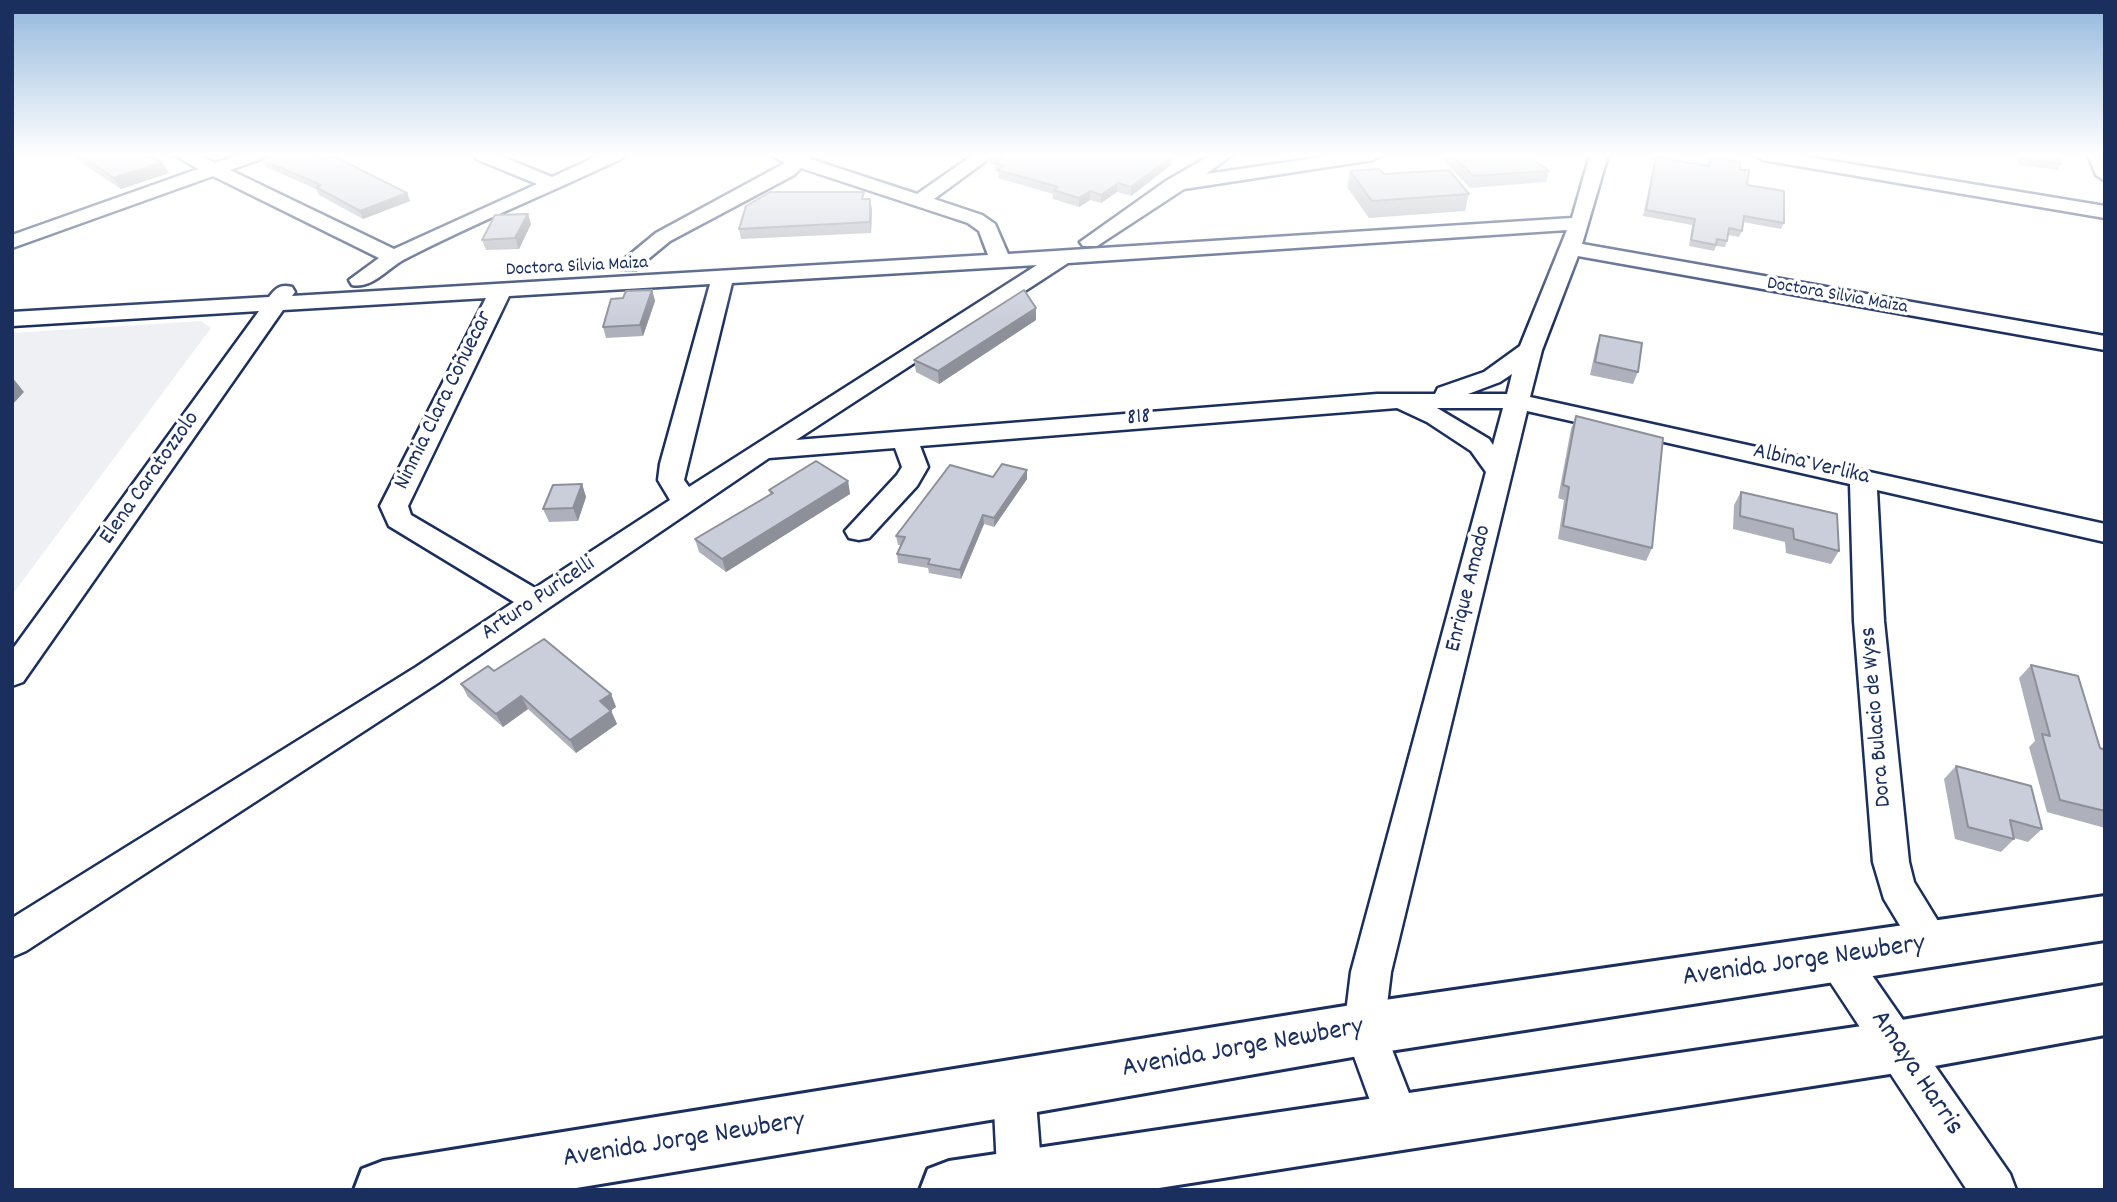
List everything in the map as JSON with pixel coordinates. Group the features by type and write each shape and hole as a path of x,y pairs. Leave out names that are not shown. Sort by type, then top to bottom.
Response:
{"street":[{"path":"16,237 92,211"},
{"path":"301,211 394,257"},
{"path":"360,280 394,257 494,211"},
{"path":"628,265 663,237 711,211"},
{"path":"950,211 983,223 998,252"},
{"path":"1090,242 1135,211"},
{"name":"Enrique Amado","path":"1364,1029 1371,972 1530,350 1582,211"},
{"name":"Doctora Silvia Maiza","path":"12,319 283,294 360,280 628,265 998,252 1063,257 1575,236 2105,343"},
{"name":"Doctora Silvia Maiza","path":"12,301 500,292 723,277 1090,242 1142,252"},
{"name":"Arturo Puricelli","path":"12,939 357,720 762,451 1063,257"},
{"path":"686,503 671,480 673,464 723,277"},
{"name":"Ninmia Clara Coñuecar","path":"500,292 394,506 399,520 536,602"},
{"name":"Elena Caratozzolo","path":"12,674 283,294"},
{"path":"1406,401 1455,391 1492,377 1530,350"},
{"path":"1406,401 1480,445 1499,472"},
{"name":"818","path":"762,451 1406,401 1517,401"},
{"name":"Albina Verlika","path":"1517,401 2105,533"},
{"path":"859,531 908,480 915,467 904,439"},
{"name":"Dora Bulacio de Wyss","path":"1863,478 1869,621 1891,862 1897,887 1933,944"},
{"name":"Avenida Jorge Newbery","path":"383,1190 1014,1089 1364,1029 2105,918"},
{"name":"Amaya Harris","path":"1837,958 1994,1190"},
{"path":"949,1190 1020,1184 1896,1046 2105,1010"},
{"path":"1364,1029 1399,1124"},
{"path":"1014,1089 1020,1184"}],"shaded area":[{"path":"201,321 211,328 12,595 12,333"}],"building":[{"path":"744,211 870,211 870,222 739,229"},
{"path":"1652,211 1784,211 1784,223 1744,216 1742,231 1729,228 1727,241 1717,239 1716,245 1691,240 1695,219"},
{"path":"528,214 515,238 482,240 495,215"},
{"path":"652,290 640,325 603,327 611,299 623,298 626,291"},
{"path":"1024,290 1036,308 938,371 914,360"},
{"path":"1600,335 1642,343 1638,372 1595,362"},
{"path":"1576,416 1663,438 1652,548 1563,526 1569,487 1563,485"},
{"path":"816,461 848,481 722,559 695,539 773,493 769,490"},
{"path":"1002,464 1027,470 994,518 983,515 960,570 928,564 930,559 897,554 905,537 896,536 950,465 993,477"},
{"path":"582,484 573,508 543,509 553,485"},
{"path":"1741,492 1837,514 1839,551 1794,539 1793,529 1740,516"},
{"path":"544,639 611,694 600,701 611,711 570,740 521,696 496,714 461,684 488,666 494,671"},
{"path":"2031,665 2078,676 2100,748 2105,750 2105,811 2060,800 2042,734 2050,736"},
{"path":"1956,766 2031,786 2042,829 2010,820 2014,839 1968,827"}]}
